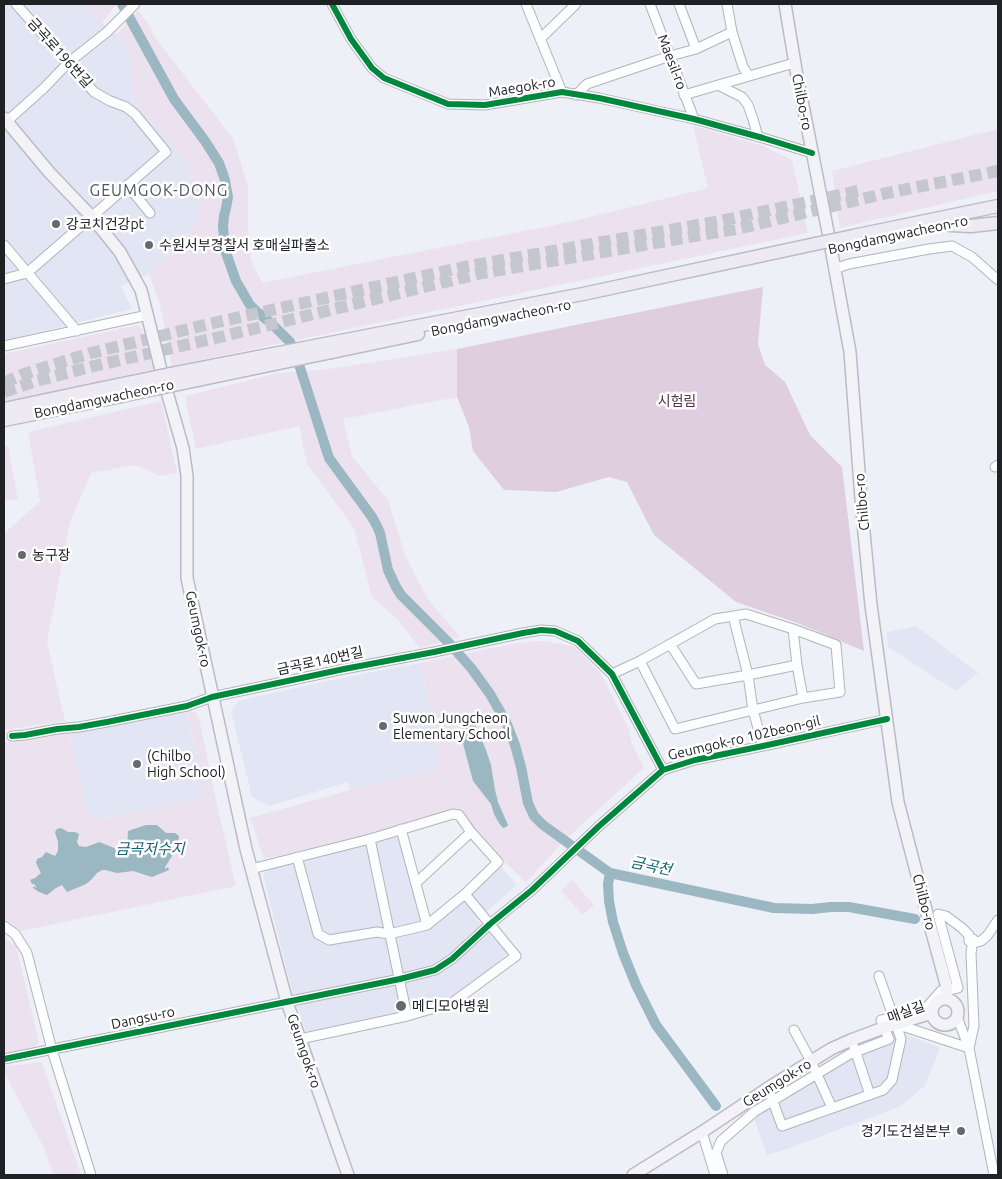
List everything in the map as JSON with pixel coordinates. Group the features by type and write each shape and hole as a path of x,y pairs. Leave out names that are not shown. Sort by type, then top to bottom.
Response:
{"highway":[{"path":"950,221 975,206 998,200"},
{"name":"Bongdamgwacheon-ro","path":"950,221 998,206"},
{"name":"Bongdamgwacheon-ro","path":"4,420 185,371 448,328 586,302 815,248 950,221 998,214"},
{"path":"950,221 971,226 998,223"},
{"name":"Bongdamgwacheon-ro","path":"4,408 100,395"}],"main road":[{"name":"Chilbo-ro","path":"785,4 794,63 850,352 870,596 898,802 946,984 947,995"},
{"name":"Geumgok-ro","path":"5,121 49,172 91,216 120,252 141,290 183,448 187,476 187,578 251,868 287,1002 348,1175"},
{"path":"947,995 957,1007 958,1014 950,1024 943,1025 934,1019 932,1013 933,1007 937,1002 947,995"},
{"name":"Geumgok-ro","path":"633,1175 831,1050 891,1022 932,1013"}],"street":[{"name":"금곡로196번길","path":"16,4 94,92 126,107 135,114 166,152 27,273"},
{"path":"5,121 44,88 68,63 108,32 135,4"},
{"name":"Maegok-ro","path":"334,4 351,39 372,68 384,78 448,104 485,106 562,92 599,98 694,119 812,153"},
{"path":"526,4 562,92"},
{"path":"540,38 576,4"},
{"name":"Maesil-ro","path":"650,4 694,119"},
{"path":"680,4 696,49"},
{"path":"727,4 732,32 743,67 749,76"},
{"path":"576,95 587,84 696,49 732,32"},
{"path":"684,94 794,63"},
{"path":"718,85 742,97 748,105 758,137"},
{"path":"128,185 150,213"},
{"path":"4,245 77,331"},
{"path":"834,269 849,264 929,248 952,246 972,258 998,280"},
{"path":"4,279 27,273"},
{"path":"4,346 148,314"},
{"path":"640,661 675,729 803,698 840,692 836,645 746,614 715,620 612,674 663,770"},
{"path":"733,616 748,675 753,710 763,746"},
{"path":"793,629 803,698"},
{"name":"금곡로140번길","path":"12,736 134,717 187,706 212,697 541,630 555,631 578,641 612,674"},
{"path":"670,644 696,684 797,665"},
{"name":"Geumgok-ro 102beon-gil","path":"490,924 532,890 598,827 663,770 696,760 887,720"},
{"path":"251,868 338,846 370,840 453,814 459,814 471,832 498,862 465,894 427,925 389,934 377,932 329,940 318,934 297,857"},
{"path":"401,829 427,925"},
{"path":"416,883 471,832"},
{"path":"370,840 407,1016"},
{"path":"300,1040 452,1004 516,956 465,894"},
{"path":"926,912 942,911 970,931 973,941 971,953 974,1026 969,1048"},
{"name":"매실길","path":"723,1175 716,1153 721,1141 754,1112 850,1054 889,1039 891,1022 926,1008 941,991 947,995 958,988 938,914 946,916 962,928 969,935 969,941 973,941"},
{"path":"973,941 981,941 987,936 998,919"},
{"path":"287,1002 400,979 434,970 452,959 490,924"},
{"path":"4,926 15,934 27,953 52,1050 90,1175"},
{"path":"768,1088 782,1126 883,1090 892,1080 901,1039 891,1022 878,976"},
{"name":"Dangsu-ro","path":"4,1059 287,1002"},
{"path":"957,1017 969,1048 994,1175"},
{"path":"891,1022 969,1048"},
{"path":"794,1030 811,1061 832,1108"},
{"path":"851,1040 870,1095"},
{"path":"702,1132 714,1175"}],"shaded area":[{"path":"4,4 84,4 102,23 117,34 132,61 133,100 184,159 199,200 198,222 170,253 149,274 121,286 132,309 4,341"},
{"path":"84,4 116,4 102,23"},
{"path":"138,11 148,23 154,36 234,140 248,187 248,231 251,260 262,283 574,221 708,188 693,126 761,145 792,160 808,233 172,366 160,305 149,274 198,223 199,200 184,159 133,100 132,61 117,34"},
{"path":"998,129 998,191 840,228 832,171"},
{"path":"137,325 142,329 154,369 4,402 4,354"},
{"path":"457,349 457,397 343,419 352,456 388,500 405,555 427,598 460,637 420,648 397,619 372,597 354,528 307,464 299,426 196,449 185,396 278,373 322,370"},
{"path":"161,401 177,473 160,476 135,465 91,473 70,523 47,642 65,721 4,730 4,538 5,533 40,501 28,432"},
{"path":"8,446 18,499 4,501 4,447"},
{"path":"916,626 978,673 956,691 888,647 887,632"},
{"path":"542,641 573,646 600,672 628,727 632,744 644,768 565,840 526,882 478,837 457,808 368,836 264,859 250,818 350,790 441,769 420,663 518,643"},
{"path":"420,663 441,769 350,790 348,782 269,806 252,797 231,711 238,701"},
{"name":"(Chilbo High School)","path":"187,711 204,797 99,820 87,811 69,731 154,715"},
{"path":"187,711 195,712 199,718 236,886 21,931 4,918 4,742 69,731 87,811 99,820 204,797"},
{"path":"394,835 399,838 424,932 501,867 517,885 477,920 508,953 488,972 449,999 406,1013 306,1032 294,1000 263,875 269,868"},
{"path":"572,880 594,905 583,915 561,891"},
{"path":"4,938 16,946 39,1042 35,1048 4,1053"},
{"path":"901,1033 940,1047 925,1086 899,1107 767,1155 753,1115 848,1053"},
{"path":"42,1062 81,1175 53,1175 44,1148 4,1072 4,1067"}],"green space":[{"name":"시험림","path":"763,287 758,344 765,365 785,382 810,435 842,467 864,651 800,624 736,602 654,535 627,482 609,477 556,492 504,490 473,451 469,427 457,397 457,349"}],"water":[{"path":"467,718 475,724 486,750 498,802 508,825 506,827 503,828 499,823 491,804 473,781 461,736 463,722"},
{"name":"금곡저수지","path":"146,825 157,825 166,833 175,833 179,836 176,852 165,867 165,869 168,867 169,870 152,877 133,871 117,873 102,870 86,884 67,892 62,885 47,895 33,888 33,886 37,888 30,880 41,873 36,863 37,859 46,852 55,856 58,851 55,832 57,829 61,828 68,832 79,834 77,842 79,846 86,847 99,842 127,853 128,831"}],"waterway":[{"path":"122,4 174,99 219,163 228,197 223,226 225,250 236,281 250,305 290,342 295,352 329,458 377,526 388,570 396,587 401,595 472,669 490,694 506,722 515,745 528,803 534,816 543,825 610,873 774,908 812,909 849,907 915,919"},
{"name":"금곡천","path":"610,873 608,884 609,901 613,922 636,985 656,1025 716,1106"}],"tunnel":[{"path":"4,392 36,381 94,366 477,274 741,228 887,193 998,171"},
{"path":"4,383 24,374 91,353 209,324 464,267 720,221 858,191"}],"cycle path":[{"path":"332,4 351,39 372,68 384,78 448,104 485,105 562,92 599,98 694,119 812,153"},
{"path":"12,736 79,727 187,706 212,697 541,630 555,631 578,641 612,674 663,770"},
{"path":"4,1059 400,979 435,970 452,959 490,924 532,890 598,827 663,770 695,760 887,719"}],"place":[{"name":"강코치건강pt","path":"56,224"},
{"name":"수원서부경찰서 호매실파출소","path":"149,245"},
{"name":"농구장","path":"22,555"},
{"name":"Suwon Jungcheon Elementary School","path":"383,726"},
{"name":"(Chilbo High School)","path":"137,764"},
{"name":"메디모아병원","path":"401,1006"},
{"name":"경기도건설본부","path":"961,1131"}],"district":[{"name":"GEUMGOK-DONG","path":"159,191"}]}
